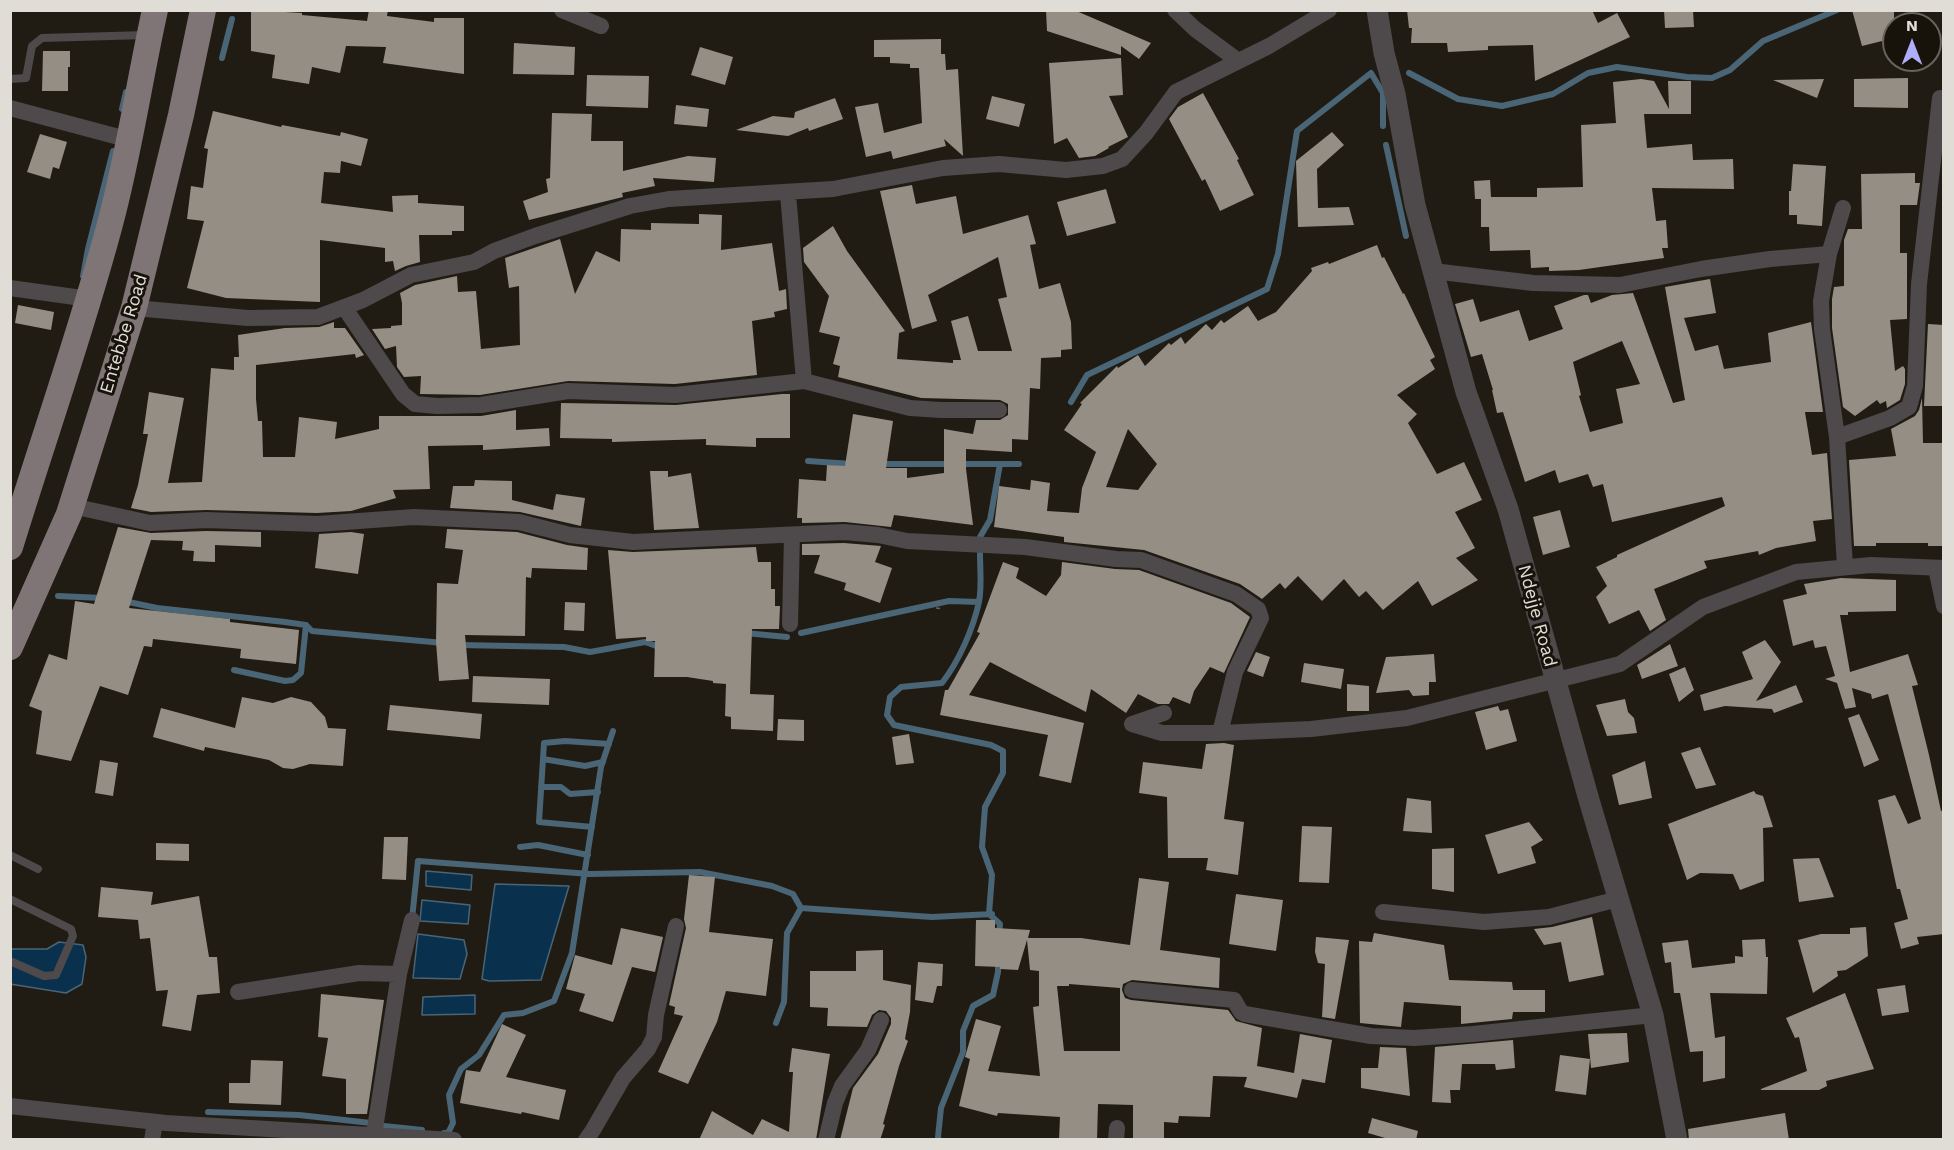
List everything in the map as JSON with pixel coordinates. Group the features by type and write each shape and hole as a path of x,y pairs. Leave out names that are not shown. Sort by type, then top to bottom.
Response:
{"main road":[{"name":"Entebbe Road","path":"10,647 20,629 72,506 134,308 181,115 203,10"},
{"path":"10,546 39,451 65,378 111,222 130,140 152,23"}],"street":[{"path":"562,10 601,26"},
{"path":"1175,10 1195,29 1238,60"},
{"path":"134,308 248,318 318,317 363,300 411,275 474,262 494,251 535,236 630,206 669,199 788,194 833,189 943,168 999,164 1066,170 1103,166 1122,159 1146,133 1176,92 1269,46 1329,10"},
{"name":"Ndejje Road","path":"1377,10 1415,205 1466,392 1508,509 1554,679 1653,1016 1677,1140"},
{"path":"1837,437 1890,418 1909,407 1915,386 1919,284 1940,98"},
{"path":"10,108 130,140"},
{"path":"788,194 804,381"},
{"path":"1843,208 1829,254 1821,301 1822,330 1837,437 1845,566"},
{"path":"1433,271 1533,283 1620,285 1770,259 1829,254"},
{"path":"10,288 89,299"},
{"path":"345,307 403,394 415,404 481,405 568,391 675,395 804,381 910,408 999,410"},
{"path":"72,506 150,523 206,520 317,524 414,517 519,522 570,535 633,542 844,532 879,535 907,541 1025,548 1141,560 1236,594 1258,609 1261,618 1235,672 1220,733"},
{"path":"790,624 792,535"},
{"path":"1164,713 1132,724 1162,733 1220,733 1322,728 1407,718 1620,664 1703,607 1796,572 1845,566 1940,568 1944,606"},
{"path":"1383,912 1484,922 1549,917 1618,899"},
{"path":"374,1135 399,974 412,920"},
{"path":"586,1140 623,1078 648,1048 654,1037 656,1015 676,926"},
{"path":"238,992 359,973 399,974"},
{"path":"1132,990 1234,1000 1241,1012 1245,1014 1371,1036 1414,1038 1473,1034 1653,1016"},
{"path":"826,1140 835,1103 842,1086 868,1050 881,1020"},
{"path":"10,1106 155,1122 454,1140"},
{"path":"152,1140 155,1122"}],"lane":[{"path":"10,79 26,78 32,46 42,38 152,23"},
{"path":"10,855 38,869"},
{"path":"10,899 70,928 73,936 56,975 44,976 10,961"}],"path":[{"path":"938,609 939,598"}],"water":[{"path":"426,871 472,875 471,890 426,886"},
{"path":"495,884 569,886 541,980 489,981 482,979"},
{"path":"422,900 470,905 468,924 420,921"},
{"path":"418,934 464,940 467,954 460,979 413,978"},
{"path":"59,942 83,945 86,957 82,984 66,993 10,984 10,949 47,949"},
{"path":"475,995 475,1014 422,1015 423,997"}],"building":[{"path":"251,10 302,13 302,15 367,21 369,10 388,10 387,16 434,22 434,18 464,18 464,74 383,63 386,47 346,46 340,73 312,67 309,84 272,78 275,55 251,51"},
{"path":"1046,10 1074,10 1151,43 1139,59 1121,46 1121,55 1047,31"},
{"path":"1407,10 1592,10 1598,23 1617,13 1630,37 1535,81 1533,45 1488,46 1488,50 1448,52 1447,43 1411,43 1412,28 1409,28"},
{"path":"1664,10 1693,10 1694,27 1665,28"},
{"path":"1852,10 1894,10 1894,12 1882,12 1882,41 1862,46"},
{"path":"941,39 941,54 945,54 946,70 958,69 963,156 944,139 946,146 893,159 891,151 866,157 855,107 878,103 884,133 922,123 919,68 910,68 910,64 890,63 890,57 874,57 874,40"},
{"path":"514,43 575,47 574,75 513,74"},
{"path":"700,47 733,57 725,85 691,75"},
{"path":"43,51 70,51 68,91 42,91"},
{"path":"1121,58 1123,95 1109,96 1128,137 1095,156 1079,158 1067,138 1054,144 1049,63"},
{"path":"587,75 649,76 648,108 586,106"},
{"path":"1908,78 1908,108 1854,107 1854,79"},
{"path":"1641,79 1654,81 1669,109 1668,81 1691,81 1691,114 1644,114 1647,148 1692,144 1693,160 1733,159 1734,189 1652,188 1656,221 1666,220 1668,248 1662,248 1664,258 1579,270 1549,271 1549,267 1531,268 1530,250 1490,251 1489,227 1481,227 1481,199 1475,199 1474,181 1490,180 1491,197 1537,197 1537,188 1583,187 1581,125 1616,123 1613,82"},
{"path":"1824,79 1817,98 1773,80"},
{"path":"1203,93 1239,159 1237,160 1254,195 1220,211 1205,179 1202,181 1169,119 1178,107"},
{"path":"992,96 1025,104 1019,127 986,119"},
{"path":"835,98 843,119 809,131 808,128 788,136 736,130 773,116 794,118 795,112"},
{"path":"676,105 709,109 707,127 674,124"},
{"path":"213,111 281,127 282,125 340,136 341,132 368,139 361,166 341,161 340,173 324,172 321,203 393,212 392,196 418,195 418,203 464,206 464,231 452,231 452,235 419,235 420,262 395,271 393,261 385,262 385,248 320,240 320,302 226,298 187,288 204,221 187,219 191,186 203,188 208,149 204,148"},
{"path":"552,113 592,114 591,141 623,141 623,171 688,156 716,158 714,182 653,178 655,186 622,193 623,197 529,220 523,201 548,192 546,179 550,178"},
{"path":"1332,132 1344,145 1317,169 1318,208 1349,207 1354,225 1298,227 1296,161"},
{"path":"40,134 67,142 59,169 53,167 50,179 27,172"},
{"path":"1793,164 1826,166 1822,226 1797,224 1797,215 1789,215 1789,191 1791,191"},
{"path":"1915,173 1915,183 1920,183 1917,205 1900,205 1900,253 1907,253 1907,319 1890,320 1895,371 1903,366 1905,384 1900,400 1887,408 1886,401 1880,404 1877,400 1855,416 1843,407 1832,328 1834,287 1844,286 1844,240 1848,229 1862,229 1861,174"},
{"path":"912,185 916,204 956,196 963,234 1028,215 1036,244 1030,245 1039,289 1060,283 1071,322 1072,349 1061,350 1061,357 1041,358 1040,389 1030,388 1028,440 1012,439 1012,452 966,449 966,469 973,525 894,515 891,527 845,522 802,523 802,518 797,518 799,479 826,481 827,465 845,466 853,414 893,421 886,468 907,468 907,478 944,473 944,429 973,434 976,420 1000,420 1008,415 1008,404 1000,400 921,398 838,377 840,366 833,364 840,337 819,332 829,296 804,262 803,248 833,226 847,251 905,331 899,333 897,359 953,363 953,360 961,360 951,321 968,316 978,351 1012,351 998,299 1007,297 998,257 928,295 937,321 912,329 880,191"},
{"path":"1106,189 1116,223 1067,236 1057,202"},
{"path":"699,214 722,215 721,250 772,243 779,291 786,289 787,309 774,312 775,317 752,321 757,375 675,384 568,381 480,395 420,394 421,376 404,377 397,367 396,346 385,349 372,329 402,325 400,293 415,285 457,276 458,292 476,291 481,349 520,345 519,286 509,288 505,258 560,239 575,294 596,251 620,262 621,229 651,230 651,223 699,224"},
{"path":"1377,245 1382,258 1384,257 1404,293 1435,357 1430,360 1435,369 1397,395 1417,414 1408,423 1437,474 1464,462 1482,500 1455,512 1475,548 1456,558 1478,580 1432,606 1418,581 1383,610 1366,591 1359,597 1344,579 1322,601 1298,576 1285,589 1280,583 1262,599 1240,584 1144,550 1064,542 1064,537 994,527 999,486 1030,490 1031,480 1050,483 1047,511 1079,513 1082,488 1096,452 1064,430 1082,404 1080,403 1117,366 1118,368 1138,355 1145,366 1169,343 1171,345 1181,337 1185,344 1206,324 1212,330 1221,320 1224,323 1248,306 1258,321 1276,312 1312,271 1311,268 1328,262 1329,264","holes":["1128,429 1157,464 1138,490 1106,487"]},
{"path":"1710,279 1716,313 1684,318 1695,351 1718,345 1724,369 1771,362 1768,333 1811,322 1823,412 1805,412 1812,455 1827,453 1832,519 1813,521 1816,541 1776,548 1759,555 1758,551 1704,561 1707,568 1654,589 1666,620 1650,631 1639,610 1609,624 1596,597 1607,586 1596,567 1617,555 1725,506 1722,497 1612,522 1603,484 1593,487 1588,474 1559,483 1555,470 1525,482 1503,412 1497,413 1482,354 1471,357 1455,304 1473,299 1480,322 1519,310 1529,341 1563,329 1554,306 1584,295 1588,295 1591,303 1612,295 1633,293 1673,403 1685,400 1665,287","holes":["1622,341 1640,384 1616,389 1623,423 1590,432 1579,396 1581,395 1573,362"]},
{"path":"18,305 54,312 51,330 15,323"},
{"path":"334,322 334,328 345,328 364,355 356,358 355,354 256,365 256,399 258,421 262,421 263,457 295,457 299,417 337,422 335,439 379,429 379,416 481,416 516,410 516,430 549,428 550,446 483,450 483,445 428,446 430,489 393,490 396,498 351,511 317,513 206,510 151,512 131,508 148,434 143,434 149,392 184,398 168,483 202,482 211,368 234,370 234,357 239,357 238,335 285,328 319,327"},
{"path":"1928,324 1944,325 1944,406 1924,406"},
{"path":"790,394 790,438 756,438 756,447 706,445 706,439 612,442 612,439 560,438 561,403 676,405"},
{"path":"1922,398 1923,443 1944,443 1944,546 1928,546 1928,543 1876,543 1876,546 1854,546 1849,460 1896,456 1891,429 1915,416"},
{"path":"650,471 668,471 668,477 691,473 699,528 654,530"},
{"path":"475,480 512,481 512,500 553,510 556,494 585,498 581,526 520,512 450,508 453,486 474,486"},
{"path":"1560,510 1570,547 1543,555 1533,517"},
{"path":"118,527 151,533 261,532 261,547 215,545 215,562 193,561 194,551 182,550 183,541 151,540 129,608 230,619 230,622 299,630 296,664 240,658 241,649 153,639 152,647 144,646 128,695 100,686 71,761 36,754 42,711 29,706 49,654 67,660 75,601 94,604"},
{"path":"447,529 517,532 588,548 587,570 532,568 531,578 526,577 525,636 465,635 469,679 439,681 436,642 437,583 458,584 463,550 445,548"},
{"path":"351,532 364,534 358,574 315,568 319,534"},
{"path":"844,543 881,546 875,562 892,568 880,603 844,590 846,583 814,573 820,555 802,555 802,544"},
{"path":"756,547 758,562 771,562 771,589 775,589 775,606 780,606 779,629 752,629 750,694 774,695 773,731 731,729 731,717 725,716 726,684 687,677 654,677 655,641 646,641 646,637 616,639 608,550 633,552"},
{"path":"1003,562 1019,568 1016,578 1046,596 1061,575 1062,562 1139,570 1231,603 1250,617 1224,673 1210,667 1194,691 1190,704 1173,697 1169,704 1158,704 1138,694 1126,713 1091,689 1086,712 990,662 969,695 1084,723 1071,783 1039,776 1048,735 940,715 945,690 948,690 980,633 977,632"},
{"path":"1841,578 1896,580 1896,611 1848,612 1848,615 1840,615 1850,672 1908,654 1918,685 1912,686 1941,811 1944,810 1944,934 1917,937 1919,944 1901,949 1894,923 1908,919 1900,889 1897,889 1878,800 1895,795 1908,824 1921,819 1888,694 1872,699 1871,694 1852,688 1856,707 1845,709 1837,683 1825,679 1835,676 1826,646 1815,648 1813,640 1793,646 1783,600 1807,594 1804,584"},
{"path":"565,602 585,603 584,631 564,630"},
{"path":"1765,640 1781,662 1756,701 1796,685 1803,702 1774,713 1772,709 1725,706 1704,711 1700,695 1753,679 1742,652"},
{"path":"1670,644 1678,666 1642,679 1637,665"},
{"path":"1256,652 1270,657 1263,677 1247,671"},
{"path":"1434,654 1436,682 1429,682 1429,695 1413,696 1409,690 1376,693 1386,657"},
{"path":"1304,663 1344,669 1341,689 1301,682"},
{"path":"1685,667 1694,690 1679,702 1669,674"},
{"path":"473,676 550,679 549,705 472,702"},
{"path":"1347,684 1369,686 1369,711 1347,711"},
{"path":"242,697 273,703 291,697 311,702 325,717 328,728 346,729 343,766 310,764 293,769 283,768 269,760 205,747 204,751 153,737 161,708 235,728"},
{"path":"1625,699 1628,712 1634,718 1637,733 1607,736 1596,705"},
{"path":"390,705 482,714 480,739 387,730"},
{"path":"1498,706 1500,711 1508,709 1517,741 1486,750 1475,712"},
{"path":"1859,714 1879,760 1864,767 1848,718"},
{"path":"778,719 804,720 804,741 777,740"},
{"path":"909,734 914,763 896,765 892,737"},
{"path":"1206,744 1234,745 1224,819 1244,822 1238,875 1206,870 1208,858 1168,858 1167,797 1139,793 1143,762 1202,769"},
{"path":"1700,747 1716,785 1696,789 1681,753"},
{"path":"100,760 118,763 113,796 95,793"},
{"path":"1645,761 1652,798 1619,805 1612,775"},
{"path":"1754,791 1763,796 1773,827 1763,828 1764,881 1740,890 1733,874 1700,873 1687,880 1668,824"},
{"path":"1407,798 1431,801 1432,833 1403,831"},
{"path":"1529,822 1543,840 1531,847 1536,863 1498,874 1485,835"},
{"path":"1302,826 1332,827 1329,883 1299,882"},
{"path":"384,837 408,837 406,880 382,879"},
{"path":"156,843 189,844 189,861 156,860"},
{"path":"1454,848 1454,892 1432,889 1432,849"},
{"path":"1819,858 1834,897 1799,902 1793,859"},
{"path":"689,875 715,877 709,932 773,939 766,996 726,991 717,1022 688,1084 658,1072 683,1016 674,1014 675,1007 669,1005 686,928 684,919"},
{"path":"1139,878 1169,882 1160,950 1220,958 1219,988 1132,980 1123,984 1122,990 1125,998 1228,1010 1236,1021 1262,1028 1257,1066 1294,1073 1300,1034 1332,1040 1325,1083 1302,1079 1297,1098 1244,1087 1247,1077 1213,1076 1210,1117 1179,1116 1178,1123 1164,1122 1164,1140 1133,1140 1133,1105 1098,1104 1097,1140 1059,1140 1060,1117 998,1113 997,1116 959,1106 970,1059 965,1057 976,1019 1001,1026 988,1071 1040,1076 1033,1007 1039,1006 1039,971 1030,970 1027,940 1018,970 975,966 976,920 995,920 995,928 1030,930 1028,938 1081,938 1130,945","holes":["1069,984 1120,988 1120,1051 1064,1051 1057,986 1069,986"]},
{"path":"101,887 153,892 151,905 199,896 209,957 217,957 220,993 197,995 191,1031 162,1026 168,990 156,991 150,938 140,939 138,920 98,917"},
{"path":"1236,894 1283,900 1276,951 1229,944"},
{"path":"1592,917 1604,975 1569,982 1561,942 1544,945 1534,929"},
{"path":"1866,927 1868,956 1846,970 1837,971 1838,976 1813,993 1798,940 1821,934 1850,934 1850,928"},
{"path":"621,928 663,937 655,972 632,967 613,1022 579,1011 585,994 566,989 575,955 612,965"},
{"path":"1374,933 1444,945 1449,980 1512,982 1513,990 1545,990 1545,1012 1513,1012 1512,1019 1461,1024 1461,1006 1404,1002 1401,1027 1360,1023 1359,941 1372,942"},
{"path":"1316,937 1349,940 1335,1019 1322,1017 1325,964 1318,963 1315,952"},
{"path":"1765,939 1766,957 1768,957 1767,994 1710,993 1715,1038 1725,1036 1725,1078 1703,1082 1703,1051 1690,1052 1680,993 1674,993 1671,962 1665,963 1662,943 1688,940 1692,968 1735,963 1735,956 1743,957 1742,940"},
{"path":"883,950 883,980 911,985 910,1012 905,1039 908,1041 899,1066 880,1140 840,1140 853,1088 878,1054 891,1024 891,1018 886,1011 879,1010 872,1015 867,1027 827,1026 828,1008 810,1007 810,971 856,971 856,951"},
{"path":"918,962 943,964 942,986 937,986 933,1003 915,1000"},
{"path":"1905,985 1909,1012 1882,1016 1877,989"},
{"path":"1845,993 1874,1069 1826,1081 1827,1086 1819,1090 1761,1090 1807,1071 1799,1037 1795,1038 1786,1018"},
{"path":"321,994 384,1000 367,1114 346,1114 346,1079 322,1076 328,1038 318,1037"},
{"path":"502,1024 526,1035 506,1077 566,1090 559,1120 460,1103 466,1070 480,1072"},
{"path":"1627,1033 1629,1062 1591,1068 1588,1034"},
{"path":"1513,1040 1515,1068 1496,1070 1495,1064 1462,1064 1460,1090 1450,1090 1451,1103 1432,1102 1435,1047"},
{"path":"1380,1047 1406,1048 1410,1096 1361,1088 1361,1068 1378,1068"},
{"path":"792,1048 830,1054 816,1140 699,1140 712,1111 753,1135 762,1119 789,1132 793,1072 789,1072"},
{"path":"1560,1055 1590,1059 1586,1095 1555,1091"},
{"path":"251,1060 283,1061 281,1105 229,1103 229,1083 250,1083"},
{"path":"1785,1113 1789,1140 1689,1140 1688,1129"},
{"path":"1372,1118 1418,1131 1416,1140 1392,1140 1368,1133"}],"waterway":[{"path":"1409,73 1458,99 1502,106 1553,94 1588,73 1617,67 1687,77 1712,78 1730,70 1763,41 1837,10"},
{"path":"222,58 232,19"},
{"path":"1071,402 1087,375 1267,289 1278,254 1297,131 1371,73 1383,93 1383,126"},
{"path":"122,109 126,92"},
{"path":"1386,145 1406,236"},
{"path":"83,276 113,151"},
{"path":"808,461 852,464"},
{"path":"880,464 1000,464"},
{"path":"980,537 990,520 1000,464 1019,464"},
{"path":"980,554 979,602 960,655 942,683 901,687 890,697 887,715 894,725 991,745 1003,751 1003,773 985,807 982,847 992,875 989,914 1000,924 999,936"},
{"path":"58,596 102,598"},
{"path":"124,601 157,608 306,625 312,631 443,643"},
{"path":"801,633 949,601 979,602"},
{"path":"234,670 285,681 293,680 301,673 306,625"},
{"path":"745,633 787,637"},
{"path":"459,645 564,647 590,652 645,642 662,648"},
{"path":"444,1133 448,1133 453,1123 449,1095 461,1069 479,1055 504,1015 523,1013 554,1001 572,953 601,767 613,731"},
{"path":"592,827 539,822 544,743 565,741 609,744"},
{"path":"543,759 585,766 603,762"},
{"path":"541,787 561,787 570,794 598,792"},
{"path":"520,847 538,845 588,855"},
{"path":"412,919 418,861 590,874 700,872 772,886 793,894 801,908"},
{"path":"776,1023 784,1002 787,933 801,908 932,917 992,914"},
{"path":"939,1140 941,1108 963,1052 963,1031 973,1006 993,995 998,959"},
{"path":"208,1112 299,1115 371,1123"},
{"path":"384,1126 422,1130"}]}
